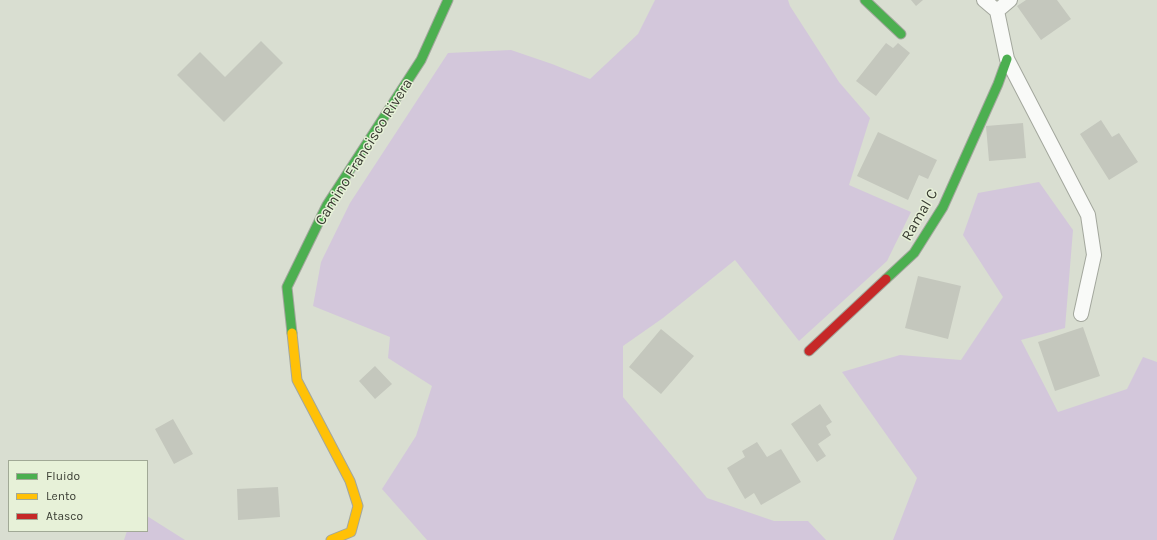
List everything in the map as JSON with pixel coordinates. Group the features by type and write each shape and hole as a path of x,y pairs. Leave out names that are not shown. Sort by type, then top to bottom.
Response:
{"street":[{"name":"Camino Francisco Rivera","path":"331,540 351,532 358,506 350,482 297,380 287,287 327,204 421,60 448,0"},
{"path":"865,0 901,34"},
{"path":"984,0 997,11 1007,59 1088,215 1094,255 1081,314"},
{"path":"997,11 1010,0"},
{"name":"Ramal C","path":"809,351 914,253 943,207 998,84 1007,59"}],"shaded area":[{"path":"655,0 788,0 790,6 839,82 870,118 849,185 911,212 887,261 799,341 735,260 663,318 623,346 623,397 707,498 774,521 808,521 826,540 427,540 382,489 416,436 432,386 388,358 390,337 313,306 321,262 350,203 448,53 511,50 590,79 638,34"},
{"path":"1039,182 1073,230 1065,328 1021,340 1058,412 1127,389 1143,357 1157,362 1157,540 893,540 917,478 842,372 900,355 961,360 1003,297 963,235 978,193"},
{"path":"148,517 185,540 124,540 127,532 148,532"}],"building":[{"path":"911,0 923,0 916,6"},
{"path":"1026,0 1057,0 1071,19 1041,40 1017,6"},
{"path":"261,41 283,63 224,122 177,75 200,52 225,77"},
{"path":"886,43 893,48 898,43 910,53 876,96 856,81"},
{"path":"1101,120 1112,137 1119,133 1138,162 1109,180 1080,134"},
{"path":"1023,123 1026,158 989,161 986,126"},
{"path":"878,132 937,160 928,179 919,175 908,200 857,176"},
{"path":"918,276 961,286 948,339 905,328"},
{"path":"1083,327 1100,376 1055,391 1038,342"},
{"path":"661,329 694,356 661,394 629,367"},
{"path":"375,366 392,384 375,399 359,381"},
{"path":"820,404 832,422 826,426 831,435 818,444 826,456 817,462 791,424"},
{"path":"173,419 193,454 174,464 155,429"},
{"path":"757,442 767,457 781,449 801,482 761,505 754,493 745,499 727,468 745,457 742,451"},
{"path":"278,487 280,517 238,520 237,489"}],"traffic: fast":[{"path":"292,333 287,287 327,205 421,60 448,0"},
{"path":"865,0 901,34"},
{"path":"886,279 914,253 943,207 998,84 1007,59"}],"traffic: slow":[{"path":"292,333 297,380 350,481 358,506 351,532 331,540"}],"traffic: jam":[{"path":"809,351 886,279"}]}
